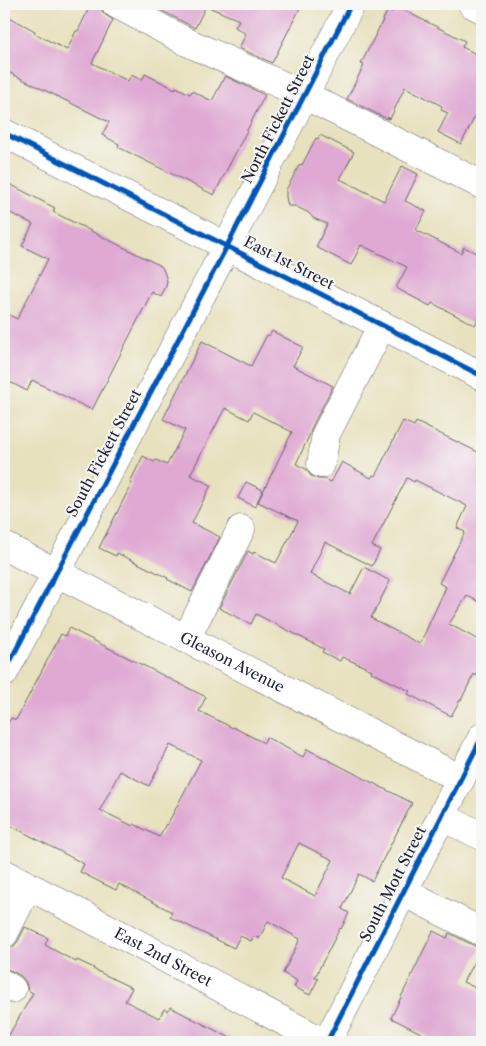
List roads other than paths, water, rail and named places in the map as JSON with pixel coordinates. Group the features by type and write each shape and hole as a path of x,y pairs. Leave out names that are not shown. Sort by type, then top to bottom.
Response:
{"street":[{"path":"116,4 187,42 304,95 482,185"},
{"name":"North Fickett Street","path":"227,246 351,4"},
{"path":"472,4 482,9"},
{"name":"East 1st Street","path":"4,133 482,376"},
{"name":"South Fickett Street","path":"4,673 227,246"},
{"path":"321,464 326,434 382,325"},
{"path":"186,639 241,529"},
{"name":"Gleason Avenue","path":"4,546 461,779"},
{"name":"South Mott Street","path":"327,1042 482,738"},
{"path":"442,817 482,836"},
{"name":"East 2nd Street","path":"4,873 323,1042"},
{"path":"4,934 28,886"},
{"path":"403,892 482,932"}]}
